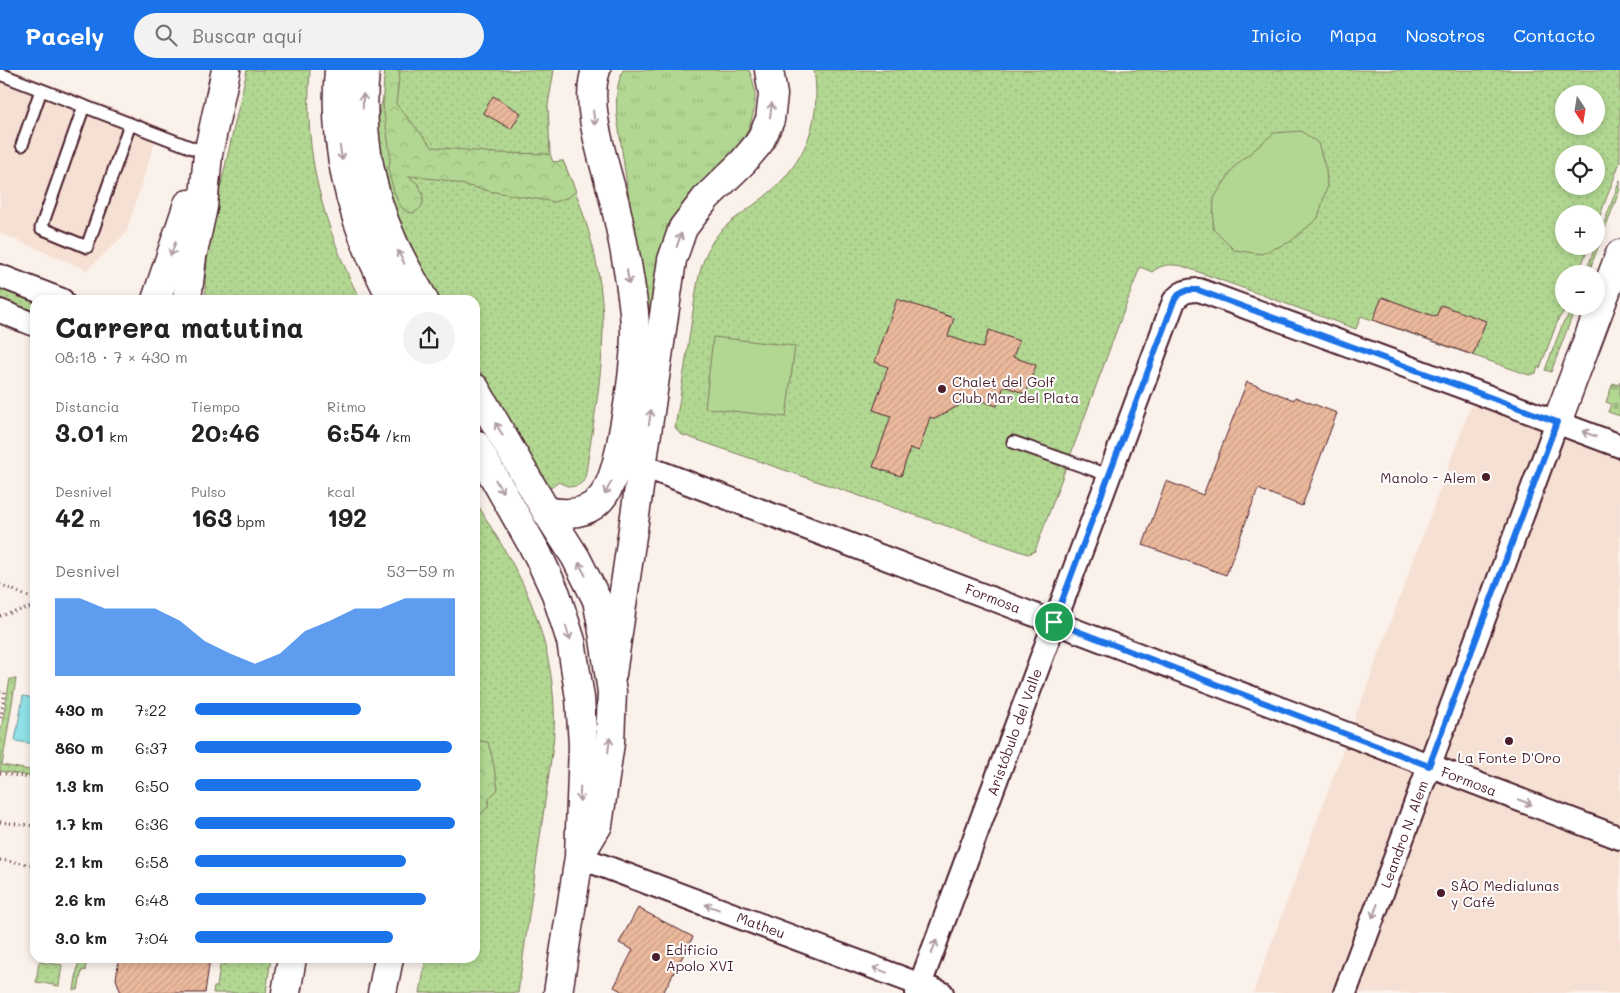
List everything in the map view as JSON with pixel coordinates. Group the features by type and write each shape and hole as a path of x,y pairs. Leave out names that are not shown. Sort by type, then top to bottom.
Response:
{"main road":[{"path":"188,295 192,257 203,207 208,154 226,70"},
{"path":"339,70 337,119 344,172 363,240 390,295"},
{"path":"365,70 364,133 375,190 392,240 421,295"},
{"path":"596,70 592,102 595,126 625,253 634,313 635,336 631,461 611,682"},
{"path":"546,511 568,514 594,506 607,492 612,480 631,461 672,260 683,228 706,198 743,162 759,143 770,120 773,95 769,70"},
{"path":"158,295 188,205 208,154"},
{"name":"Leandro N. Alem","path":"1557,422 1620,254"},
{"path":"480,397 546,511 576,558 597,600 606,642 611,682 612,718 598,825 579,857"},
{"path":"480,453 538,555 556,594 571,641 580,698 583,745 579,857 558,993"},
{"path":"286,993 291,963"},
{"path":"382,993 387,963"}],"street":[{"path":"0,276 49,295"},
{"name":"Aristóbulo del Valle","path":"918,989 1108,476 1174,301 1179,294 1188,290 1198,290 1557,422"},
{"path":"0,311 30,323"},
{"path":"1557,422 1620,446"},
{"name":"Leandro N. Alem","path":"1345,993 1557,422"},
{"name":"Formosa","path":"631,461 1620,838"},
{"name":"Matheu","path":"579,857 918,989 942,993"}],"lane":[{"path":"0,74 208,154"},
{"path":"22,145 41,90"},
{"path":"84,106 41,228 87,247 130,124"},
{"path":"1013,442 1108,476"}],"path":[{"path":"0,584 30,598"},
{"path":"0,616 30,607"},
{"path":"0,692 5,692 0,721"},
{"path":"0,773 30,778"},
{"path":"0,822 30,825"},
{"path":"0,860 30,864"}],"shaded area":[{"path":"0,70 13,70 160,126 126,233 87,270 0,233"},
{"path":"1476,392 1620,446 1620,993 1253,993"}],"green space":[{"path":"247,70 310,70 310,131 318,188 336,244 358,295 206,295 205,281 210,233"},
{"path":"385,70 554,70 548,105 550,154 547,158 553,162 563,161 579,202 597,265 603,309 601,368 596,405 585,479 579,485 569,486 559,482 548,490 480,372 480,295 436,295 417,260 399,221 382,163 376,124 383,98"},
{"path":"385,70 400,70 396,104 432,147 496,153 550,154 553,162 563,161 576,191 569,197 554,202 489,191 444,180 408,176 417,183 423,195 423,203 419,210 409,213 401,206 397,199 389,173 390,156 383,104"},
{"path":"623,70 749,70 755,95 754,110 746,134 651,315 647,314 645,310 617,116 617,93"},
{"path":"814,70 1620,70 1620,162 1604,205 1555,205 1555,255 1585,255 1582,265 1555,265 1555,315 1561,315 1540,368 1538,367 1536,373 1529,375 1361,316 1356,329 1182,266 1166,265 1152,272 1140,267 1035,551 1028,554 680,434 675,427 697,286 705,257 713,241 723,229 771,191 785,177 805,146 815,110"},
{"path":"1301,131 1318,143 1326,170 1327,187 1318,218 1290,242 1261,254 1234,250 1213,229 1214,198 1235,166 1274,133"},
{"path":"1620,180 1620,189 1605,229 1605,220"},
{"path":"1592,255 1595,255 1591,265 1588,265"},
{"path":"0,285 30,298 30,311 0,299"},
{"path":"1569,315 1573,315 1551,372 1545,370 1563,323"},
{"path":"713,337 795,346 786,417 705,408"},
{"path":"1620,381 1620,416 1608,412 1611,404 1606,402 1613,383 1619,385"},
{"path":"480,508 518,574 542,635 548,657 554,701 553,745 518,993 420,993 425,963 480,963"},
{"path":"10,679 16,679 2,765 30,770 30,776 0,771 0,735"},
{"path":"480,741 488,742 498,789 489,799 488,807 480,815"},
{"path":"39,963 62,965 59,986 36,982"},
{"path":"78,963 86,963 85,971 82,970 78,990 74,990"},
{"path":"226,963 270,963 266,993 213,993 214,987 217,987 220,965 225,965"}],"water":[{"path":"23,696 30,697 30,743 15,741"}],"building":[{"path":"493,96 521,113 511,129 483,113"},
{"path":"1382,297 1436,317 1441,305 1486,321 1473,355 1373,320"},
{"name":"Chalet del Golf Club Mar del Plata","path":"897,299 954,318 948,336 983,348 989,330 1019,341 1013,357 1036,365 1026,394 1004,386 997,406 972,398 935,419 930,417 919,451 910,448 901,476 873,467 891,416 873,410 888,367 875,362"},
{"path":"1247,382 1294,400 1295,397 1337,413 1302,506 1258,489 1226,575 1143,545 1166,481 1203,495"},
{"name":"Edificio Apolo XVI","path":"638,908 693,937 663,993 625,993 614,987 633,950 619,943"},
{"path":"118,963 209,963 205,993 121,993 116,979"}],"place":[{"name":"Chalet del Golf Club Mar del Plata","path":"942,389"},
{"name":"Manolo - Alem","path":"1486,477"},
{"name":"La Fonte D'Oro","path":"1509,741"},
{"name":"SÃO Medialunas y Café","path":"1441,893"},
{"name":"Edificio Apolo XVI","path":"656,957"}],"route":[{"path":"1188,290 1198,290 1557,422 1429,766 1054,622 1174,301 1179,294 1188,290"}]}
